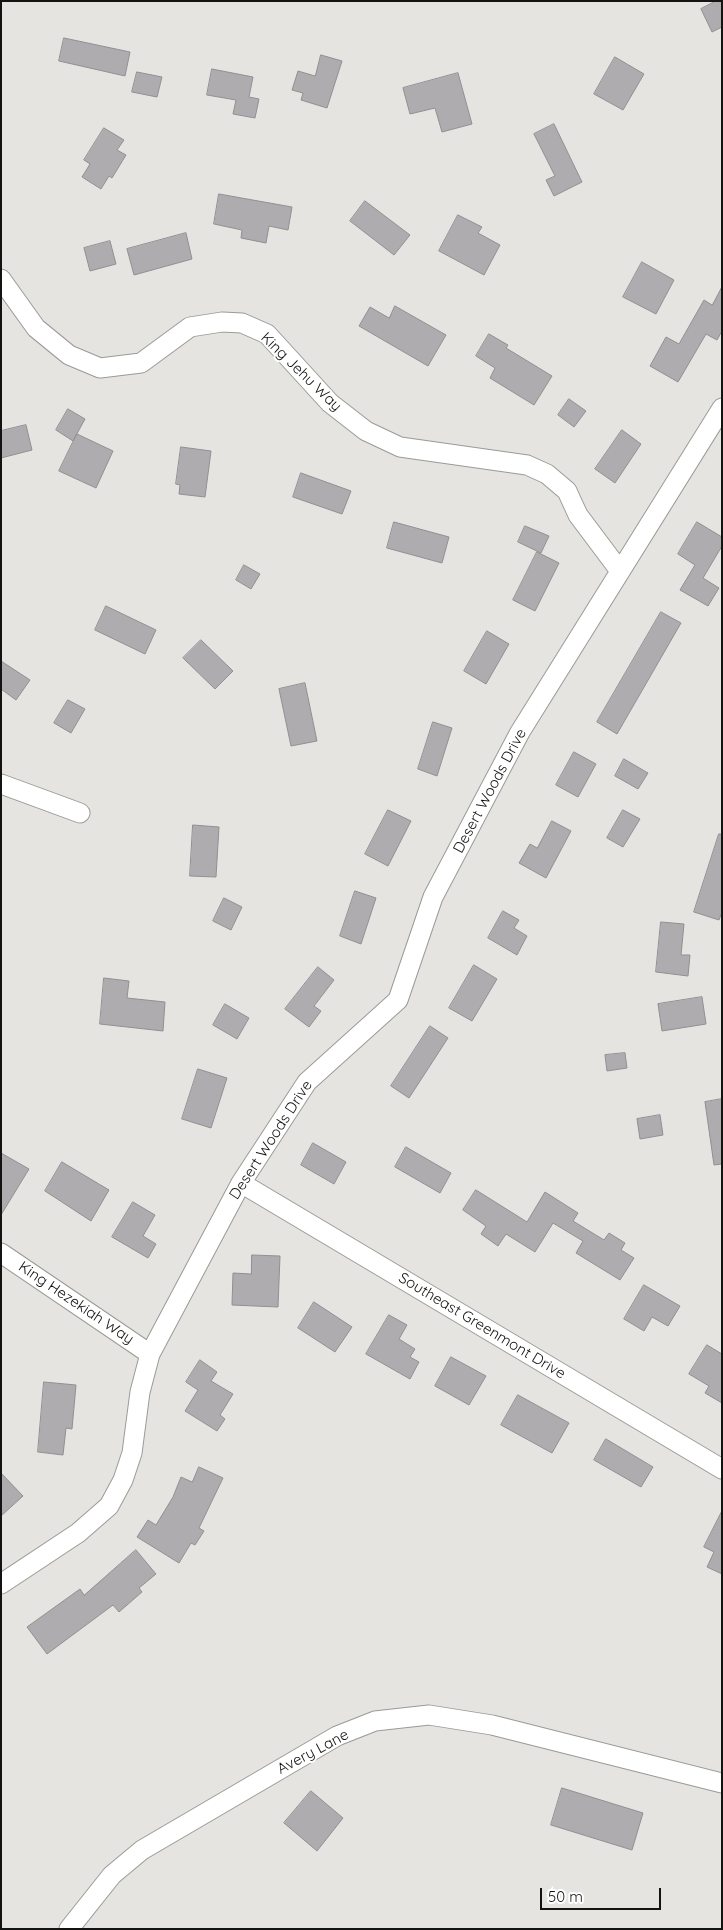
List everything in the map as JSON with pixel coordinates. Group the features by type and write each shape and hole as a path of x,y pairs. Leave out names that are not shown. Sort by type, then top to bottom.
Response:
{"street":[{"name":"King Jehu Way","path":"1,279 36,328 69,355 100,368 140,363 190,327 222,322 242,323 267,334 330,403 366,431 400,447 526,465 547,474 567,491 578,515 620,571"},
{"name":"Desert Woods Drive","path":"1,1584 78,1532 109,1506 123,1480 132,1453 140,1392 150,1354 241,1183 307,1082 398,1000 433,897 520,732 722,408"},
{"path":"1,784 80,813"},
{"name":"Southeast Greenmont Drive","path":"241,1183 722,1469"},
{"name":"King Hezekiah Way","path":"1,1253 150,1354"},
{"name":"Avery Lane","path":"69,1929 112,1874 142,1850 337,1736 375,1721 429,1715 492,1725 722,1783"}],"building":[{"path":"716,1 722,1 722,27 712,32 701,9"},
{"path":"64,38 130,52 125,76 59,61"},
{"path":"321,55 342,61 327,108 301,100 303,93 292,90 298,71 315,76"},
{"path":"615,57 644,74 623,110 594,94"},
{"path":"212,69 253,77 249,97 259,99 255,118 233,114 236,100 207,95"},
{"path":"137,72 162,77 157,97 132,92"},
{"path":"458,73 472,124 442,132 435,108 410,114 403,88"},
{"path":"554,124 582,182 554,196 546,180 555,176 534,134"},
{"path":"104,128 124,140 117,150 126,155 112,178 109,176 101,189 82,177 90,164 84,160"},
{"path":"219,194 292,207 288,230 269,226 266,243 241,238 242,230 214,224"},
{"path":"365,201 410,235 394,255 350,221"},
{"path":"458,215 482,227 478,233 500,245 484,275 439,251"},
{"path":"186,233 192,259 134,275 127,249"},
{"path":"110,241 116,264 90,271 84,248"},
{"path":"642,262 674,280 656,314 623,297"},
{"path":"722,287 722,331 717,340 706,334 678,382 650,366 666,337 679,344 704,300 712,305"},
{"path":"395,306 446,335 428,366 359,326 370,307 389,318"},
{"path":"489,334 508,345 506,348 552,376 534,405 490,378 495,368 476,356"},
{"path":"569,399 586,411 574,427 558,415"},
{"path":"68,409 85,419 73,441 56,430"},
{"path":"26,425 32,450 1,458 1,431"},
{"path":"622,430 641,444 615,483 595,469"},
{"path":"77,434 113,451 96,488 59,471"},
{"path":"181,447 211,451 205,497 179,494 180,485 176,484"},
{"path":"301,473 351,491 342,514 293,497"},
{"path":"394,522 449,537 442,563 387,548"},
{"path":"697,522 722,537 722,546 703,578 719,588 708,606 680,590 695,565 678,554"},
{"path":"525,526 549,536 541,553 518,542"},
{"path":"537,552 559,563 535,611 513,600"},
{"path":"244,565 260,574 251,589 236,580"},
{"path":"106,606 156,630 145,654 95,630"},
{"path":"661,612 681,623 617,734 597,722"},
{"path":"487,631 509,644 486,684 464,671"},
{"path":"201,640 233,671 215,689 183,658"},
{"path":"1,661 30,680 16,700 1,689"},
{"path":"305,683 317,741 291,746 279,689"},
{"path":"68,700 85,709 71,733 54,723"},
{"path":"433,722 452,728 437,776 418,769"},
{"path":"574,752 596,764 578,797 556,785"},
{"path":"624,759 648,773 638,789 615,776"},
{"path":"388,810 411,821 388,866 365,854"},
{"path":"623,810 640,819 623,847 607,838"},
{"path":"552,821 571,831 546,878 519,863 530,844 537,848"},
{"path":"193,825 219,827 216,877 190,876"},
{"path":"719,834 722,834 722,912 719,920 694,912"},
{"path":"355,891 376,898 361,944 340,936"},
{"path":"224,898 242,907 231,930 213,921"},
{"path":"503,911 519,920 514,928 527,936 517,955 488,938"},
{"path":"661,922 684,924 681,955 690,955 688,976 656,972"},
{"path":"474,965 497,979 472,1021 449,1008"},
{"path":"318,967 334,980 314,1006 321,1011 309,1027 285,1009"},
{"path":"104,978 129,981 127,998 165,1002 163,1031 100,1024"},
{"path":"702,997 706,1024 662,1031 658,1004"},
{"path":"225,1004 249,1018 237,1039 213,1025"},
{"path":"430,1026 448,1038 409,1098 391,1086"},
{"path":"625,1053 627,1068 607,1071 605,1055"},
{"path":"198,1069 227,1078 211,1128 182,1119"},
{"path":"722,1099 722,1164 714,1165 705,1102"},
{"path":"660,1115 663,1135 640,1139 637,1119"},
{"path":"313,1143 346,1162 334,1184 301,1165"},
{"path":"406,1147 451,1173 440,1193 395,1167"},
{"path":"1,1153 29,1169 1,1215"},
{"path":"62,1162 109,1190 91,1221 45,1191"},
{"path":"476,1190 527,1222 545,1192 578,1213 573,1221 604,1240 609,1233 625,1243 621,1250 634,1258 620,1280 576,1253 583,1241 553,1223 535,1252 506,1234 498,1246 481,1234 486,1226 463,1210"},
{"path":"133,1202 155,1215 143,1236 156,1244 148,1258 112,1237"},
{"path":"252,1255 280,1256 278,1307 232,1305 233,1273 251,1274"},
{"path":"644,1285 680,1306 668,1326 652,1317 644,1331 624,1319"},
{"path":"314,1302 352,1327 335,1352 298,1328"},
{"path":"389,1315 407,1325 399,1339 415,1349 410,1357 419,1362 410,1379 366,1354"},
{"path":"707,1345 722,1354 722,1403 705,1393 709,1386 689,1374"},
{"path":"451,1357 486,1376 469,1405 435,1386"},
{"path":"200,1360 217,1372 211,1381 233,1394 220,1415 225,1419 217,1431 185,1411 198,1390 186,1382"},
{"path":"44,1382 76,1385 72,1429 66,1428 63,1455 38,1452"},
{"path":"518,1395 569,1423 552,1453 501,1425"},
{"path":"606,1439 653,1467 641,1487 594,1460"},
{"path":"199,1467 223,1478 199,1528 204,1531 195,1545 191,1543 179,1563 137,1537 148,1520 156,1525 173,1497 181,1477 192,1482"},
{"path":"1,1473 23,1496 1,1516"},
{"path":"722,1511 722,1574 707,1567 714,1552 704,1547"},
{"path":"136,1550 156,1574 139,1588 142,1592 119,1612 113,1605 47,1654 27,1627 80,1589 84,1595"},
{"path":"562,1788 643,1813 632,1850 551,1825"},
{"path":"311,1791 343,1818 317,1851 284,1823"}]}
